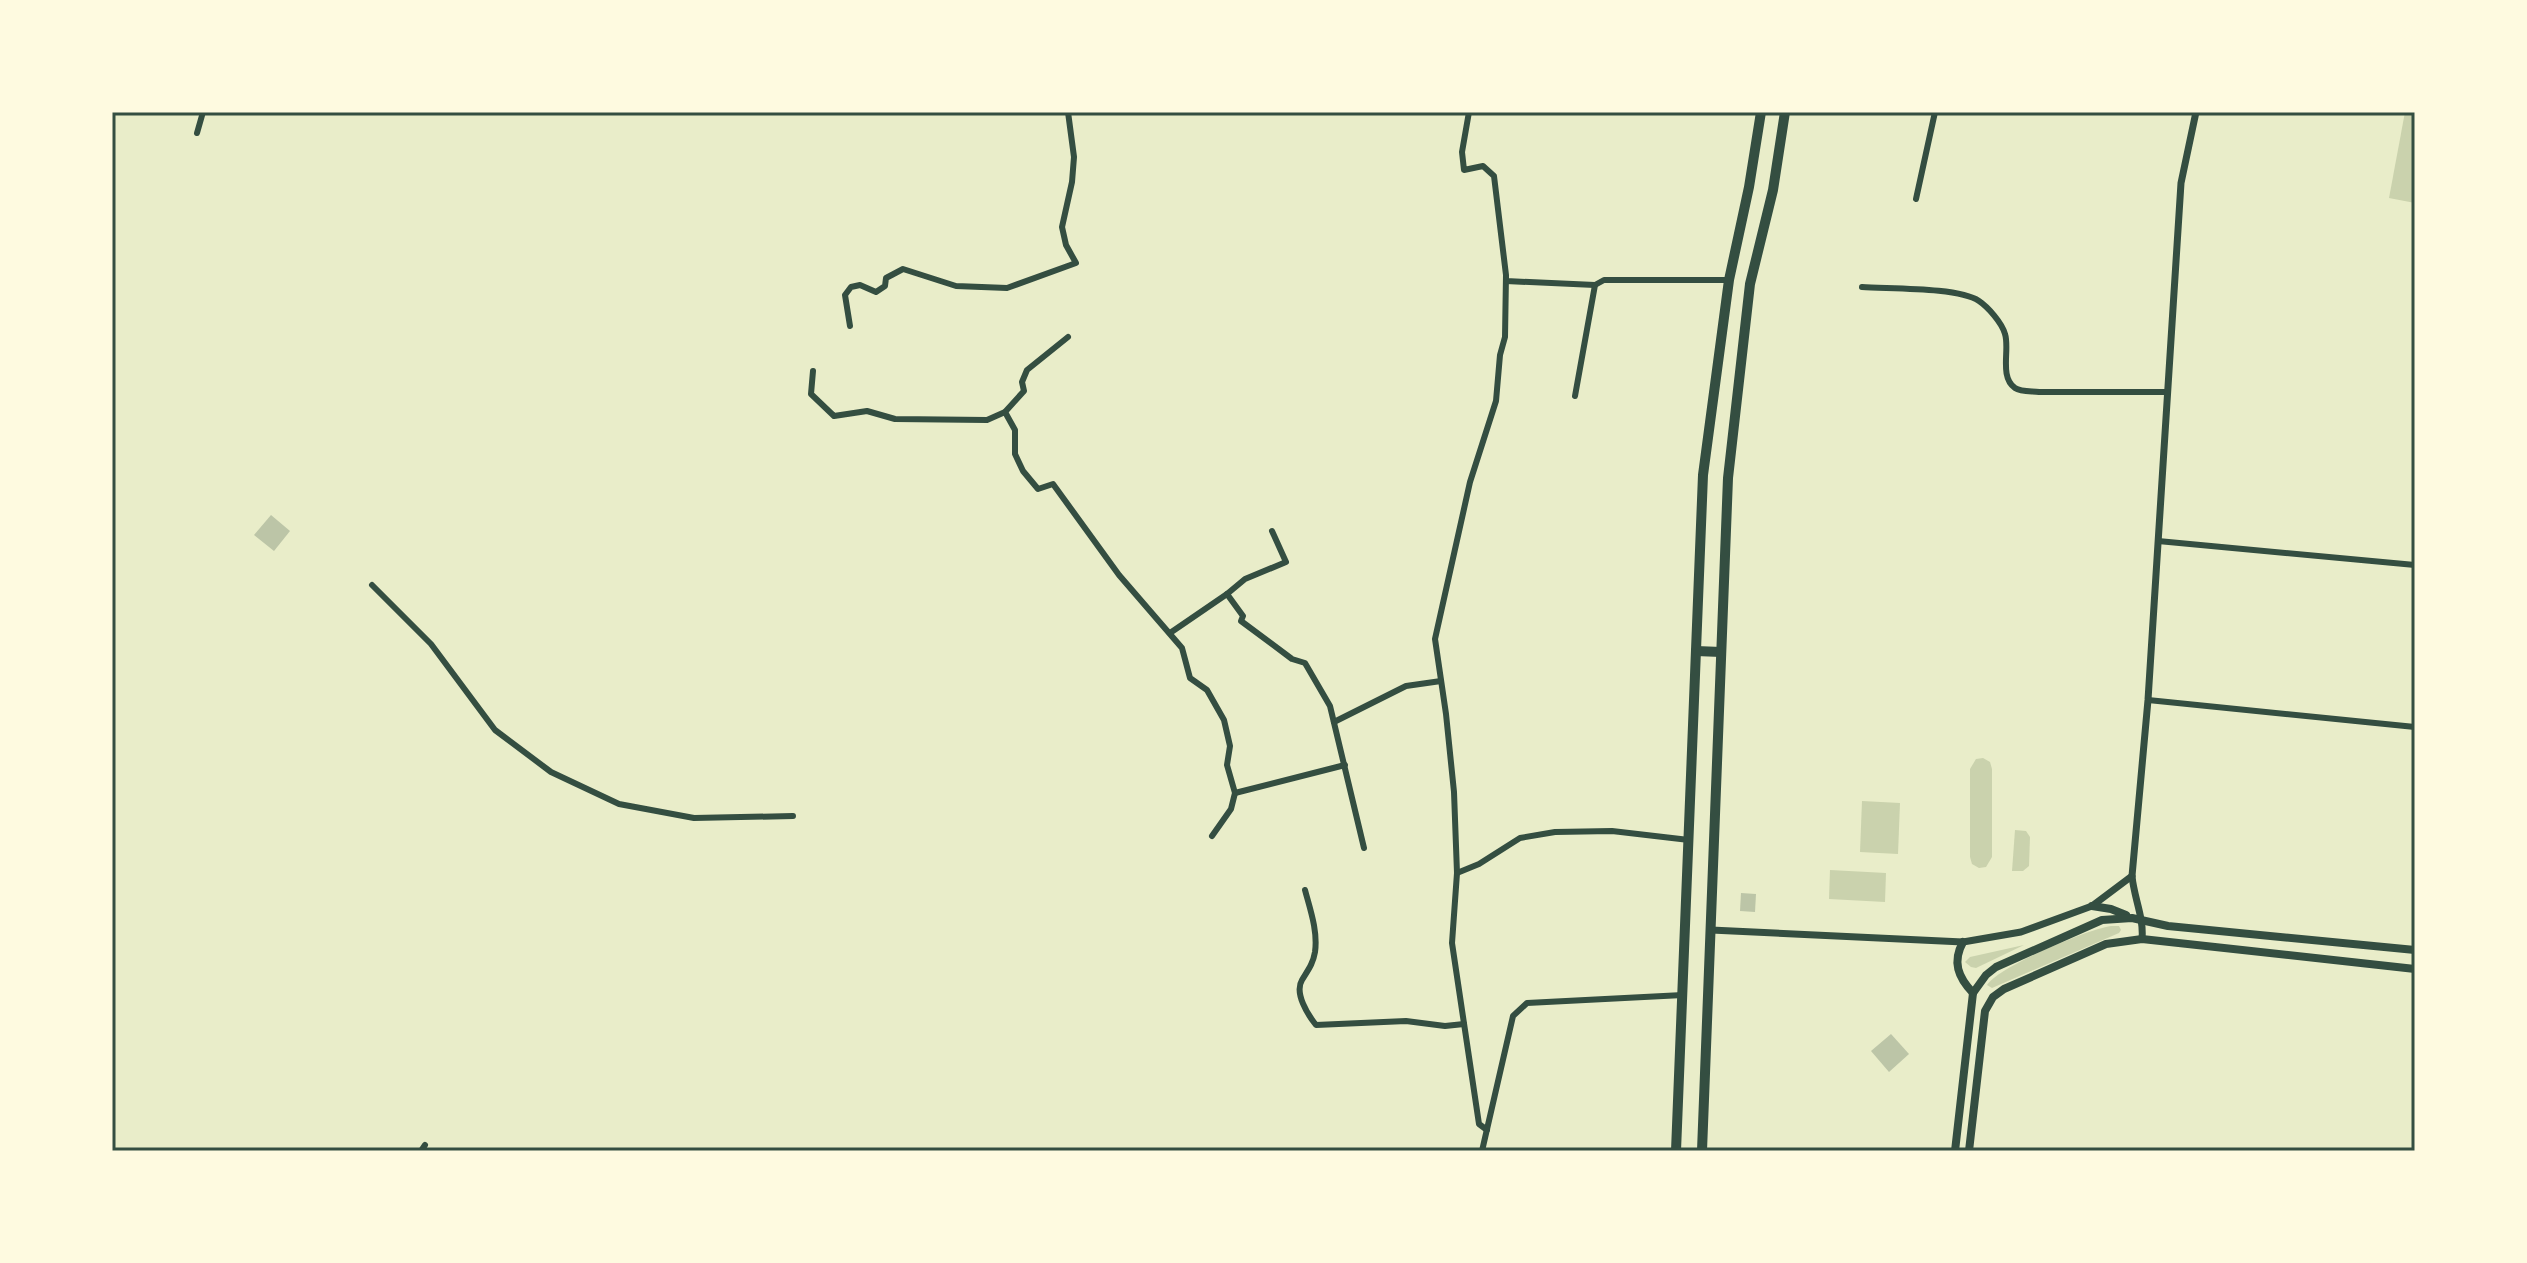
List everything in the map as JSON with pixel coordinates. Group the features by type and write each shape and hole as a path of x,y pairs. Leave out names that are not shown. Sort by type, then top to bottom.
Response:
{"highway":[{"path":"1676,1151 1703,475 1729,280 1761,112"},
{"path":"1702,1151 1728,478 1750,284 1773,190 1785,112"},
{"path":"1696,651 1721,652"}],"main road":[{"path":"2092,906 2111,909 2139,920"},
{"path":"1955,1151 1973,993 1986,975 2010,961 2093,923 2118,917 2415,950"},
{"path":"1969,1151 1985,1011 1993,997 2004,989 2106,944 2142,939 2415,969"},
{"path":"1963,942 1957,952 1957,971 1973,993"}],"street":[{"path":"197,133 203,112"},
{"path":"850,326 845,295 851,287 860,285 876,292 885,286 886,278 903,269 956,286 1007,288 1076,263 1066,245 1062,227 1074,157 1068,112"},
{"path":"1469,112 1462,152 1464,170 1483,166 1494,176 1506,281 1595,285 1604,280 1729,280"},
{"path":"1916,199 1935,112"},
{"path":"2142,939 2132,876 2148,700 2181,183 2196,112"},
{"path":"1487,1130 1479,1124 1452,943 1457,873 1454,792 1435,639 1470,482 1496,401 1500,355 1505,337 1506,275"},
{"path":"1575,396 1595,285"},
{"path":"1862,287 1941,292 1966,295 1979,301 2005,334 2008,376 2018,389 2039,392 2168,392"},
{"path":"813,371 811,394 834,416 867,411 895,419 987,420 1005,412 1024,391 1022,382 1027,370 1068,337"},
{"path":"1005,412 1015,430 1015,454 1023,471 1038,489 1053,484 1119,575 1182,648 1190,678 1207,690 1224,720 1230,746 1227,765 1235,793 1231,809 1212,836"},
{"path":"1170,633 1245,579 1286,562 1272,531"},
{"path":"2158,541 2415,565"},
{"path":"372,585 431,644 495,730 551,772 619,804 694,818 793,816"},
{"path":"1227,594 1243,616 1241,621 1292,659 1305,663 1330,706 1364,848"},
{"path":"1334,722 1406,686 1441,681"},
{"path":"2148,700 2415,727"},
{"path":"1235,793 1345,765"},
{"path":"1457,873 1479,864 1520,838 1555,832 1612,831 1689,840"},
{"path":"1711,930 1963,942 2021,932 2092,906 2132,876"},
{"path":"1305,890 1316,949 1299,989 1316,1025 1406,1021 1445,1026 1464,1024"},
{"path":"1482,1151 1513,1016 1519,1008 1527,1003 1683,995"}],"green space":[{"path":"2405,112 2415,112 2415,203 2389,198"},
{"path":"1983,758 1990,762 1992,769 1992,857 1986,867 1979,868 1972,864 1970,857 1970,769 1976,759"},
{"path":"1862,801 1900,803 1898,854 1860,852"},
{"path":"2015,830 2026,831 2030,837 2029,866 2023,871 2012,871"},
{"path":"1830,870 1886,873 1885,902 1829,899"},
{"path":"2111,926 2119,926 2121,930 1992,988 1987,985 2008,969 2044,950"},
{"path":"2024,945 1976,968 1965,962 1970,957"}],"building":[{"path":"271,515 290,531 274,551 254,535"},
{"path":"1741,893 1756,894 1755,912 1740,911"},
{"path":"1891,1034 1909,1054 1889,1072 1871,1051"}]}
